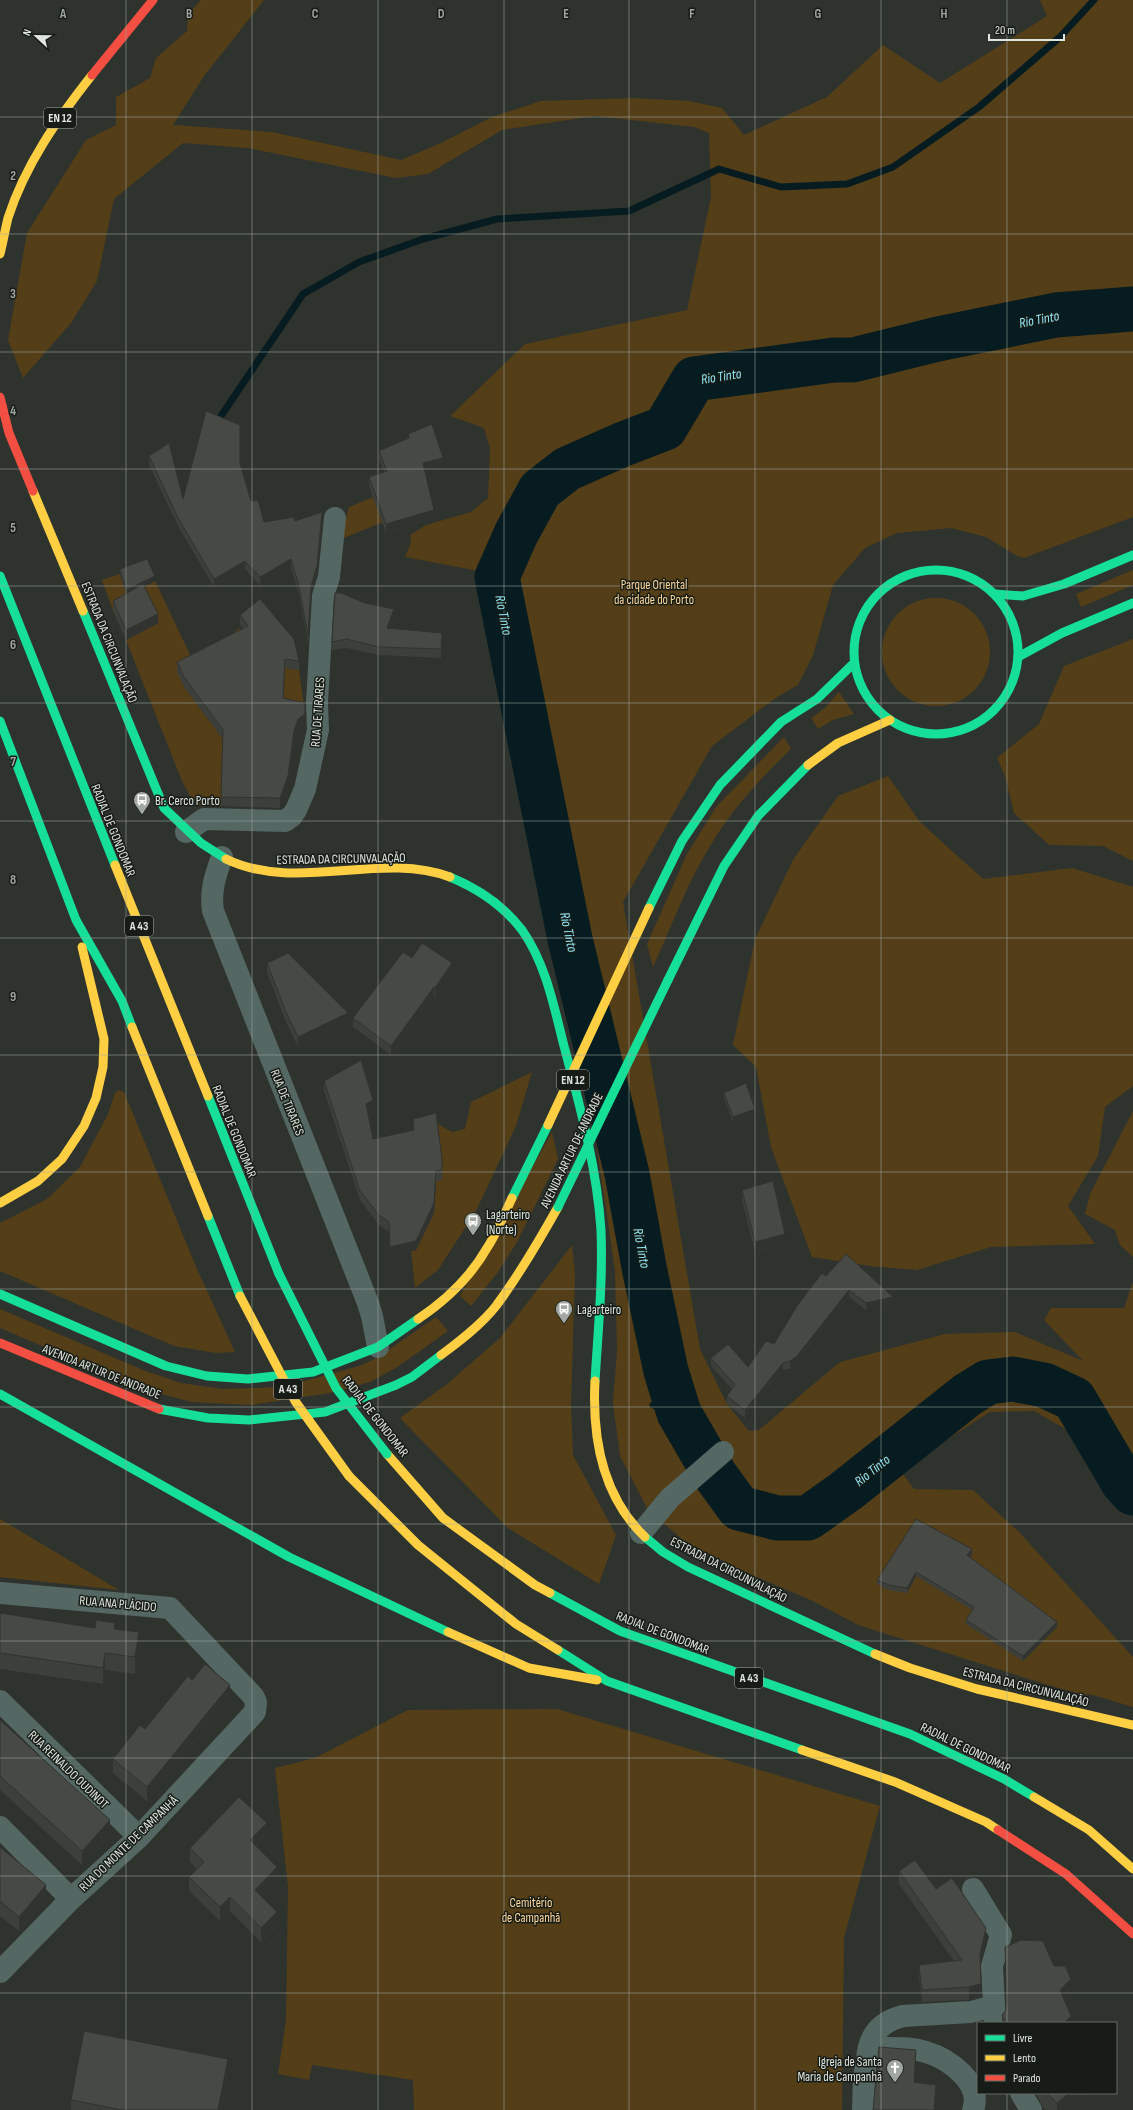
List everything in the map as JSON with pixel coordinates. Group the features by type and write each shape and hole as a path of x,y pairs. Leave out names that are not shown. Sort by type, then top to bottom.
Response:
{"main road":[{"name":"EN 12","path":"0,254 12,206 37,155 67,108 153,0"},
{"name":"ESTRADA DA CIRCUNVALAÇÃO","path":"0,397 9,433 164,808 186,832 222,857 248,868 279,874 401,868 432,872 463,882 488,896 511,917 530,942 544,972 578,1100 595,1177 602,1261 593,1414 596,1442 604,1472 613,1495 641,1534 675,1559 832,1636 892,1661 934,1676 1014,1698 1133,1725"},
{"path":"995,594 1023,596 1064,584 1133,555"},
{"path":"925,570 950,570 974,579 995,594 1008,613 1016,634 1018,657 1012,681 1000,702 982,719 960,730 936,734 912,730 890,720 873,704 861,685 854,663 855,637 863,613 879,592 900,578 925,570"},
{"name":"RADIAL DE GONDOMAR","path":"0,576 279,1274 336,1388 387,1454 443,1518 535,1585 620,1631 910,1734 1004,1778 1089,1830 1133,1869"},
{"path":"1018,657 1062,633 1133,603"},
{"path":"0,1294 166,1366 207,1376 248,1379 313,1372 378,1347 426,1315 448,1296 469,1273 487,1249 548,1125 649,908 682,841 720,785 782,722 817,699 854,663"},
{"name":"AVENIDA ARTUR DE ANDRADE","path":"0,1343 154,1408 208,1418 249,1420 325,1412 396,1385 412,1377 461,1340 495,1307 535,1248 558,1207 724,866 758,816 812,760 838,743 890,720"},
{"name":"A 43","path":"0,721 76,920 122,1002 240,1296 295,1401 349,1476 418,1545 516,1624 607,1682 895,1782 986,1822 1066,1874 1133,1934"},
{"path":"0,1203 23,1192 35,1183 70,1150 91,1109 99,1088 103,1062 104,1039 76,920"},
{"path":"0,1394 289,1557 441,1629 529,1668 607,1682"}],"street":[{"name":"RUA DE TIRARES","path":"186,832 204,819 285,820 292,816 304,789 318,730 326,662 323,596 329,577 335,518"},
{"name":"RUA DE TIRARES","path":"222,857 212,885 211,898 213,911 368,1303 378,1347"},
{"path":"641,1534 684,1484 723,1452"},
{"name":"RUA ANA PLÁCIDO","path":"0,1593 170,1608 253,1696 256,1702 255,1712"},
{"name":"RUA REINALDO OUDINOT","path":"0,1701 138,1836"},
{"name":"RUA DO MONTE DE CAMPANHÃ","path":"0,1972 71,1899 138,1836 255,1712"},
{"path":"0,1826 71,1899"},
{"path":"863,2110 867,2047 872,2036 882,2026 893,2019 903,2016 971,2012 994,2014 992,1958 1000,1941 1001,1935 973,1889"},
{"path":"867,2061 871,2052 878,2048 909,2048 936,2056 959,2071 968,2081 975,2095 973,2110"},
{"path":"1022,2094 1031,2110"}],"green space":[{"name":"Parque Oriental da cidade do Porto","path":"201,0 264,0 204,76 173,125 272,132 401,160 441,143 492,117 541,101 633,98 689,101 722,108 744,135 827,97 883,45 940,83 1047,16 1040,0 1133,0 1133,517 1024,558 1017,556 986,537 951,528 897,533 865,548 833,585 813,655 798,685 777,697 712,746 623,902 700,1349 727,1404 749,1431 759,1430 840,1362 945,1334 1015,1332 1083,1361 1044,1320 1051,1308 1124,1308 1133,1282 1133,1509 1096,1473 1069,1431 1034,1411 990,1412 913,1461 902,1473 914,1489 973,1490 1019,1532 1133,1657 1133,1707 1093,1695 1081,1694 1048,1685 858,1625 813,1601 745,1572 684,1541 647,1508 620,1456 613,1403 617,1351 615,1271 570,965 509,679 489,573 405,557 411,542 410,535 426,525 471,512 488,498 490,449 484,428 450,416 525,344 687,310 711,197 709,133 694,127 595,116 502,130 428,174 396,178 248,148 183,143 114,199 97,281 71,323 23,378 8,340 27,233 86,140 116,125 116,97 150,78 156,58 187,31 188,14"},
{"path":"374,497 383,522 344,538 341,536 349,507"},
{"path":"1133,570 1133,585 1081,607 1076,594"},
{"path":"120,574 127,595 155,581 194,663 184,687 223,739 221,806 195,805 182,781 126,640 158,623 113,611 102,580"},
{"path":"936,598 957,602 974,614 986,631 990,652 986,673 974,690 957,702 936,706 915,702 898,690 886,673 882,652 886,631 898,614 915,602"},
{"path":"239,628 273,666 299,670 305,713 283,708 283,696 218,645"},
{"path":"1133,639 1133,861 1103,846 1049,845 1014,813 1005,776 997,758 1039,724 1064,666"},
{"path":"839,692 854,714 833,720 818,729 811,718 825,708"},
{"path":"784,737 791,749 736,808 718,834 693,877 653,967 647,944 687,854 716,807"},
{"path":"888,776 920,822 983,879 1072,868 1133,887 1133,1086 1105,1107 1098,1156 1068,1206 1095,1244 991,1247 917,1270 870,1266 812,1257 771,1147 756,1067 733,1045 755,939 793,860 838,796"},
{"path":"532,1072 516,1126 476,1211 438,1270 415,1288 411,1251 416,1250 434,1213 436,1181 442,1180 436,1123 452,1132 465,1129 471,1102"},
{"path":"119,1090 124,1092 197,1269 235,1352 216,1353 174,1346 0,1271 0,1223 47,1199 80,1167 108,1114 115,1093"},
{"path":"1133,1111 1133,1257 1120,1245 1115,1230 1085,1214 1090,1194"},
{"path":"552,1132 558,1159 517,1242 498,1272 471,1306 460,1296"},
{"path":"572,1245 575,1272 571,1404 573,1455 616,1535 599,1584 508,1528 400,1418 447,1384 500,1338"},
{"path":"0,1309 143,1370 181,1383 223,1389 283,1387 359,1366 377,1358 436,1317 448,1331 396,1368 370,1382 330,1393 251,1405 192,1402 129,1383 0,1328"},
{"path":"0,1519 119,1590 0,1577"},
{"name":"Cemitério de Campanhã","path":"557,1709 880,1806 844,1938 842,2110 414,2110 413,2080 312,2065 309,2080 278,2074 286,2020 288,1887 275,1768 315,1758 408,1710"}],"building":[{"path":"206,411 240,425 240,464 251,501 258,500 264,522 294,517 295,521 322,512 317,566 311,586 308,635 299,586 291,559 260,577 245,561 214,579 178,518 149,456 169,443 183,499"},
{"path":"432,424 443,458 423,463 434,510 386,524 369,477 387,471 379,451 409,438 408,434"},
{"path":"147,559 155,576 126,590 120,569"},
{"path":"143,584 158,614 126,630 113,601"},
{"path":"335,593 341,593 365,603 394,609 387,628 442,633 441,649 379,647 346,639 332,642"},
{"path":"260,599 294,639 299,661 285,659 283,698 305,703 305,714 298,719 294,731 288,776 280,798 221,797 223,730 184,677 177,662 248,626 240,615"},
{"path":"422,943 452,963 391,1046 353,1018 403,952 412,958"},
{"path":"288,953 348,1013 298,1037 286,1012 267,963"},
{"path":"361,1060 373,1100 366,1104 373,1139 414,1130 413,1119 436,1113 442,1170 436,1171 434,1203 416,1241 390,1247 389,1222 379,1215 360,1191 324,1081"},
{"path":"746,1083 755,1109 733,1117 724,1093"},
{"path":"773,1181 785,1234 755,1242 742,1190"},
{"path":"846,1254 893,1297 866,1303 849,1290 797,1356 790,1361 783,1363 745,1410 727,1396 735,1385 711,1358 728,1344 748,1367 766,1341 774,1344 797,1306 822,1273 826,1276"},
{"path":"916,1519 972,1549 967,1555 1057,1622 1023,1656 966,1620 974,1607 916,1572 907,1588 889,1585 877,1580"},
{"path":"0,1613 95,1628 96,1620 115,1623 114,1629 139,1632 135,1657 105,1653 103,1668 0,1653"},
{"path":"205,1664 230,1685 147,1787 113,1759 140,1725 145,1729 188,1676 192,1680"},
{"path":"0,1720 110,1820 82,1851 0,1776"},
{"path":"239,1797 267,1823 250,1840 277,1867 255,1890 277,1912 261,1928 230,1897 220,1907 189,1877 204,1862 190,1848"},
{"path":"0,1847 46,1885 19,1917 0,1901"},
{"path":"915,1860 936,1889 952,1878 986,1928 980,1954 981,1984 969,1987 922,1990 919,1965 962,1960 899,1871"},
{"path":"1021,1940 1043,1941 1054,1966 1065,1966 1071,1979 1060,1990 1071,2016 1065,2022 1005,2022 1002,2015 1006,2010 1007,2004 1005,1947"},
{"path":"84,2031 228,2059 218,2110 122,2110 71,2100"},
{"path":"879,2047 916,2050 914,2082 936,2085 934,2110 873,2110"},
{"path":"1048,2094 1068,2094 1057,2103"}],"waterway":[{"path":"217,422 303,294 359,262 423,239 497,219 629,211 719,169 781,187 847,184 893,167 979,107 1060,37 1094,0"},
{"name":"Rio Tinto","path":"1133,309 1056,315 938,339 853,360 834,360 694,379 665,428 621,445 567,469 540,490 516,534 497,577 570,939 627,1174 644,1267 666,1371 679,1413 715,1475 739,1508 777,1518 808,1518 846,1491 967,1395 988,1382 1013,1379 1044,1385 1074,1399 1123,1482 1133,1493"},
{"path":"653,1405 679,1413"}],"traffic: fast":[{"path":"995,594 1023,596 1064,584 1133,555"},
{"path":"936,570 960,574 981,584 994,594 1004,607 1014,628 1018,652 1014,676 1004,697 994,710 981,720 960,730 936,734 912,730 891,720 878,710 868,697 858,676 854,652 858,628 868,607 878,594 891,584 912,574 936,570"},
{"path":"0,576 115,865"},
{"path":"1018,657 1062,633 1133,603"},
{"path":"83,611 164,808 201,843 226,859"},
{"path":"649,908 682,841 720,785 781,722 817,699 854,663"},
{"path":"0,721 76,920 122,1001 132,1027"},
{"path":"668,980 724,866 758,816 808,765"},
{"path":"450,877 481,892 499,905 515,921 530,943 537,957 553,1001 587,1137 599,1207 601,1230 601,1268 595,1381"},
{"path":"558,1207 668,980"},
{"path":"208,1096 279,1274"},
{"path":"512,1198 548,1125"},
{"path":"208,1216 240,1296"},
{"path":"279,1274 336,1388 387,1454"},
{"path":"0,1294 166,1366 207,1376 248,1379 313,1372 378,1347 418,1319"},
{"path":"159,1409 208,1418 249,1420 325,1412 396,1385 412,1377 441,1355"},
{"path":"0,1394 289,1557 448,1632"},
{"path":"645,1537 663,1552 688,1567 875,1654"},
{"path":"550,1593 620,1631 910,1734 1004,1779 1034,1797"},
{"path":"558,1650 607,1681 802,1750"}],"traffic: slow":[{"path":"0,254 8,218 15,198 33,161 55,125 92,75"},
{"path":"33,491 83,611"},
{"path":"808,765 838,743 890,720"},
{"path":"226,859 253,868 281,872 309,873 395,868 423,870 450,877"},
{"path":"115,865 208,1096"},
{"path":"548,1125 649,908"},
{"path":"0,1203 38,1181 62,1159 84,1126 96,1098 103,1067 104,1039 82,947"},
{"path":"132,1027 208,1216"},
{"path":"418,1319 457,1287 481,1258 494,1236 512,1198"},
{"path":"441,1355 477,1326 496,1306 513,1282 558,1207"},
{"path":"240,1296 295,1401 349,1476"},
{"path":"595,1381 598,1445 609,1485 630,1521 645,1537"},
{"path":"387,1454 443,1518 535,1585 550,1593"},
{"path":"349,1476 418,1545 516,1624 558,1650"},
{"path":"448,1632 529,1668 597,1680"},
{"path":"875,1654 910,1668 977,1689 1133,1725"},
{"path":"802,1750 895,1782 986,1822 998,1830"},
{"path":"1034,1797 1089,1830 1133,1869"}],"traffic: jam":[{"path":"92,75 153,0"},
{"path":"0,397 9,433 33,491"},
{"path":"0,1343 159,1409"},
{"path":"998,1830 1066,1874 1133,1934"}],"place":[{"name":"Br. Cerco Porto","path":"142,815"},
{"name":"Lagarteiro (Norte)","path":"473,1236"},
{"name":"Lagarteiro","path":"564,1324"},
{"name":"Igreja de Santa Maria de Campanhã","path":"895,2083"}]}
